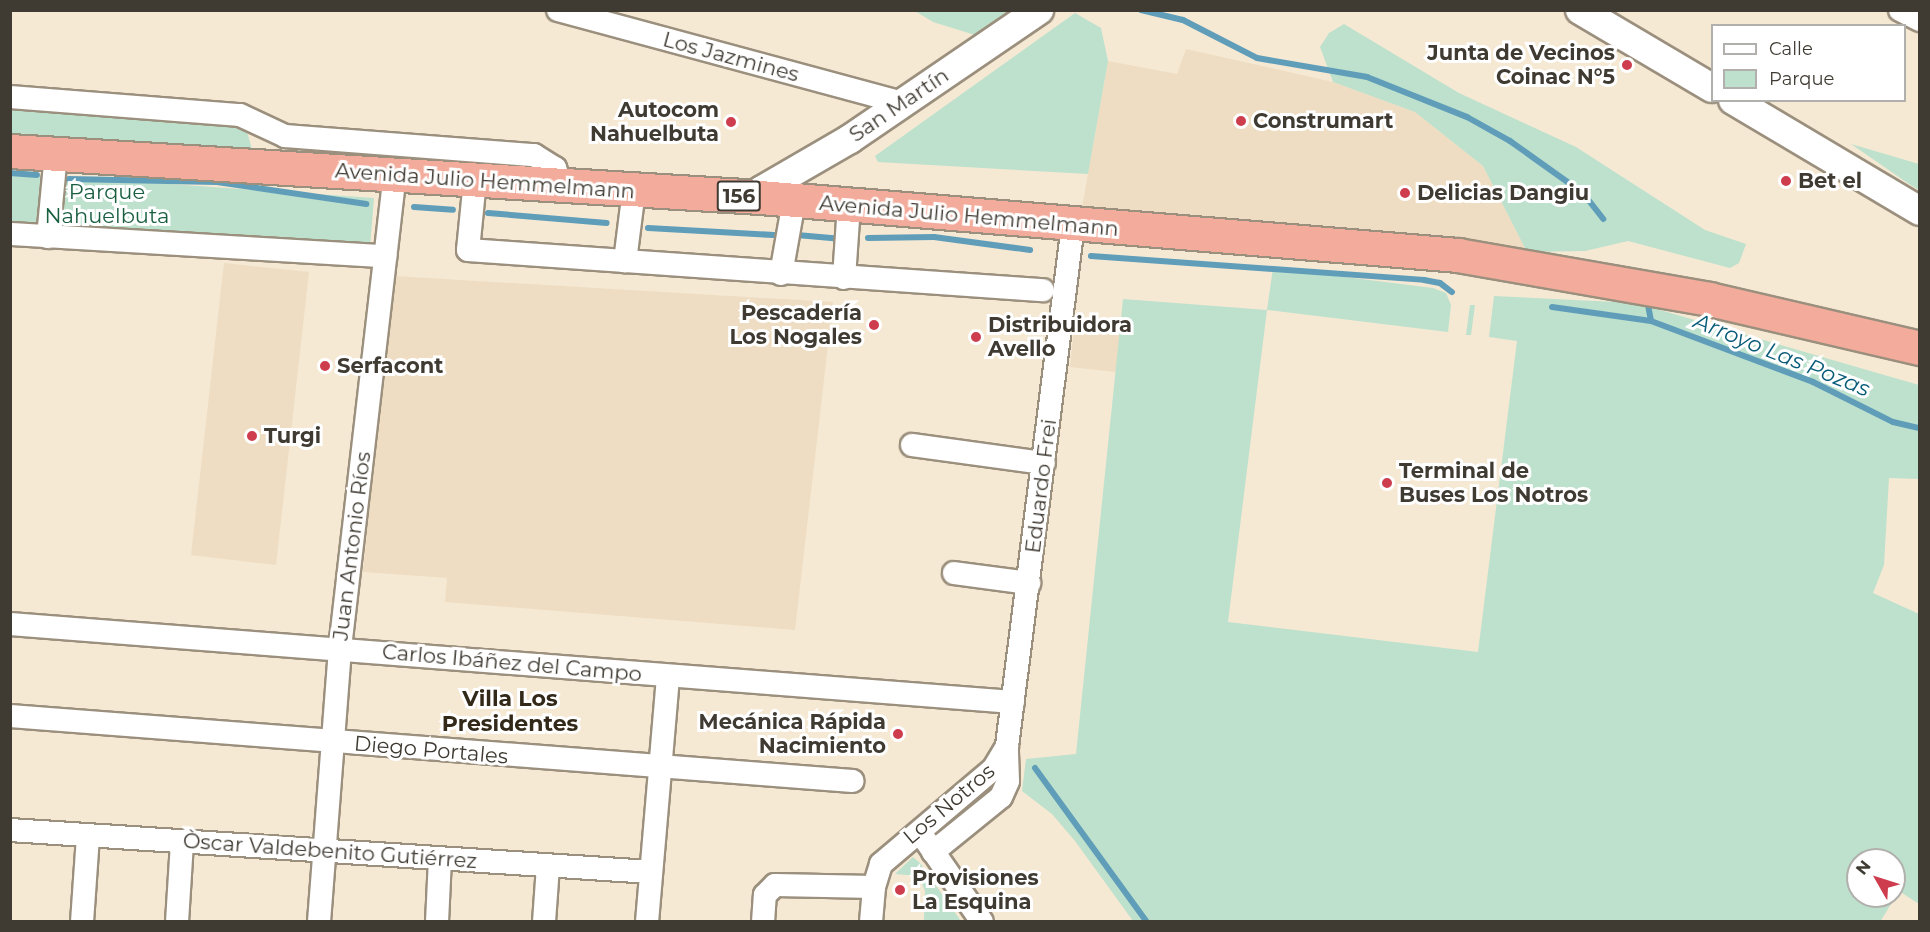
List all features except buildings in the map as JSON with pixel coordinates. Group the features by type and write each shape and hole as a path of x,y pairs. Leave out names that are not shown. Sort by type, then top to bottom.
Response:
{"highway":[{"name":"Avenida Julio Hemmelmann","path":"10,151 265,169 395,172 562,187 760,197 1501,261 1709,299 1920,348"}],"street":[{"name":"Los Jazmines","path":"558,10 903,103"},
{"name":"San Martín","path":"760,197 762,190 850,139 1039,10"},
{"path":"1580,10 1711,87"},
{"path":"1900,10 1920,20"},
{"path":"10,97 240,115 285,136 534,155 555,168 562,187"},
{"path":"1736,102 1920,211"},
{"path":"48,237 56,154"},
{"name":"Juan Antonio Ríos","path":"319,921 340,648 395,172"},
{"path":"475,180 468,250 1043,291"},
{"path":"626,261 634,190"},
{"path":"781,274 794,201"},
{"path":"844,278 849,204"},
{"name":"Eduardo Frei","path":"1007,746 1073,225"},
{"path":"10,234 386,256"},
{"path":"912,445 1044,463"},
{"path":"954,573 1029,583"},
{"name":"Carlos Ibáñez del Campo","path":"10,624 340,648 668,677 1013,702"},
{"path":"647,921 668,677"},
{"name":"Diego Portales","path":"10,716 852,781"},
{"name":"Los Notros","path":"871,921 874,886 881,864 918,830 994,768 1007,746"},
{"name":"Los Notros","path":"933,852 1001,797 1008,781 1007,746"},
{"name":"Òscar Valdebenito Gutiérrez","path":"10,830 650,872"},
{"path":"918,830 982,921"},
{"path":"82,921 88,836"},
{"path":"177,921 182,842"},
{"path":"437,921 440,859"},
{"path":"544,921 548,866"},
{"path":"763,921 765,896 775,885 874,886"}],"shaded area":[{"path":"1186,49 1333,82 1415,112 1483,166 1527,252 1080,219 1108,61 1177,74"},
{"path":"224,263 309,272 276,565 191,555"},
{"path":"393,276 833,302 795,630 445,602 447,578 363,572"},
{"path":"1074,328 1120,332 1116,372 1070,367"}],"green space":[{"path":"915,11 1009,11 975,35 933,22"},
{"path":"1075,13 1101,28 1108,61 1088,174 878,162 875,156"},
{"path":"1344,24 1459,93 1576,147 1705,230 1746,244 1739,263 1730,268 1628,241 1585,251 1527,252 1483,166 1415,112 1333,82 1320,47 1329,33"},
{"path":"14,110 230,125 247,132 252,149 11,133 11,112"},
{"path":"1851,144 1919,164 1919,190 1909,184"},
{"name":"Parque Nahuelbuta","path":"10,173 374,198 370,247 11,222"},
{"path":"1273,268 1433,288 1446,293 1451,305 1448,332 1267,310"},
{"path":"1494,296 1636,303 1919,385 1919,479 1889,478 1884,565 1873,593 1919,614 1919,904 1906,896 1906,848 1846,848 1846,908 1889,908 1880,922 1133,921 1075,841 1052,814 1022,791 1026,759 1076,754 1123,299 1267,310 1228,622 1478,652 1517,341 1489,337"},
{"path":"1470,305 1475,305 1471,335 1466,335"},
{"path":"913,857 920,863 961,921 924,921 925,891 919,876 895,874"}],"waterway":[{"name":"Arroyo Las Pozas","path":"1141,10 1183,20 1257,58 1367,77 1467,117 1510,141 1583,193 1603,219"},
{"path":"10,173 37,175"},
{"path":"69,179 217,182 366,204"},
{"path":"414,207 453,210"},
{"path":"488,213 607,223"},
{"path":"648,228 774,235"},
{"path":"797,235 834,238"},
{"path":"868,238 934,237 1030,250"},
{"path":"1091,256 1424,280 1440,283 1452,292"},
{"name":"Arroyo Las Pozas","path":"1647,300 1651,321 1813,382 1893,422 1920,428"},
{"path":"1552,307 1651,321"},
{"path":"1035,768 1147,922"}],"place":[{"name":"Junta de Vecinos Coinac N°5","path":"1627,65"},
{"name":"Construmart","path":"1241,121"},
{"name":"Autocom Nahuelbuta","path":"731,122"},
{"name":"Bet el","path":"1786,181"},
{"name":"Delicias Dangiu","path":"1405,193"},
{"name":"Pescadería Los Nogales","path":"874,325"},
{"name":"Distribuidora Avello","path":"976,337"},
{"name":"Serfacont","path":"325,366"},
{"name":"Turgi","path":"252,436"},
{"name":"Terminal de Buses Los Notros","path":"1387,483"},
{"name":"Mecánica Rápida Nacimiento","path":"898,734"},
{"name":"Provisiones La Esquina","path":"900,890"}],"district":[{"name":"Villa Los Presidentes","path":"510,710"}]}
